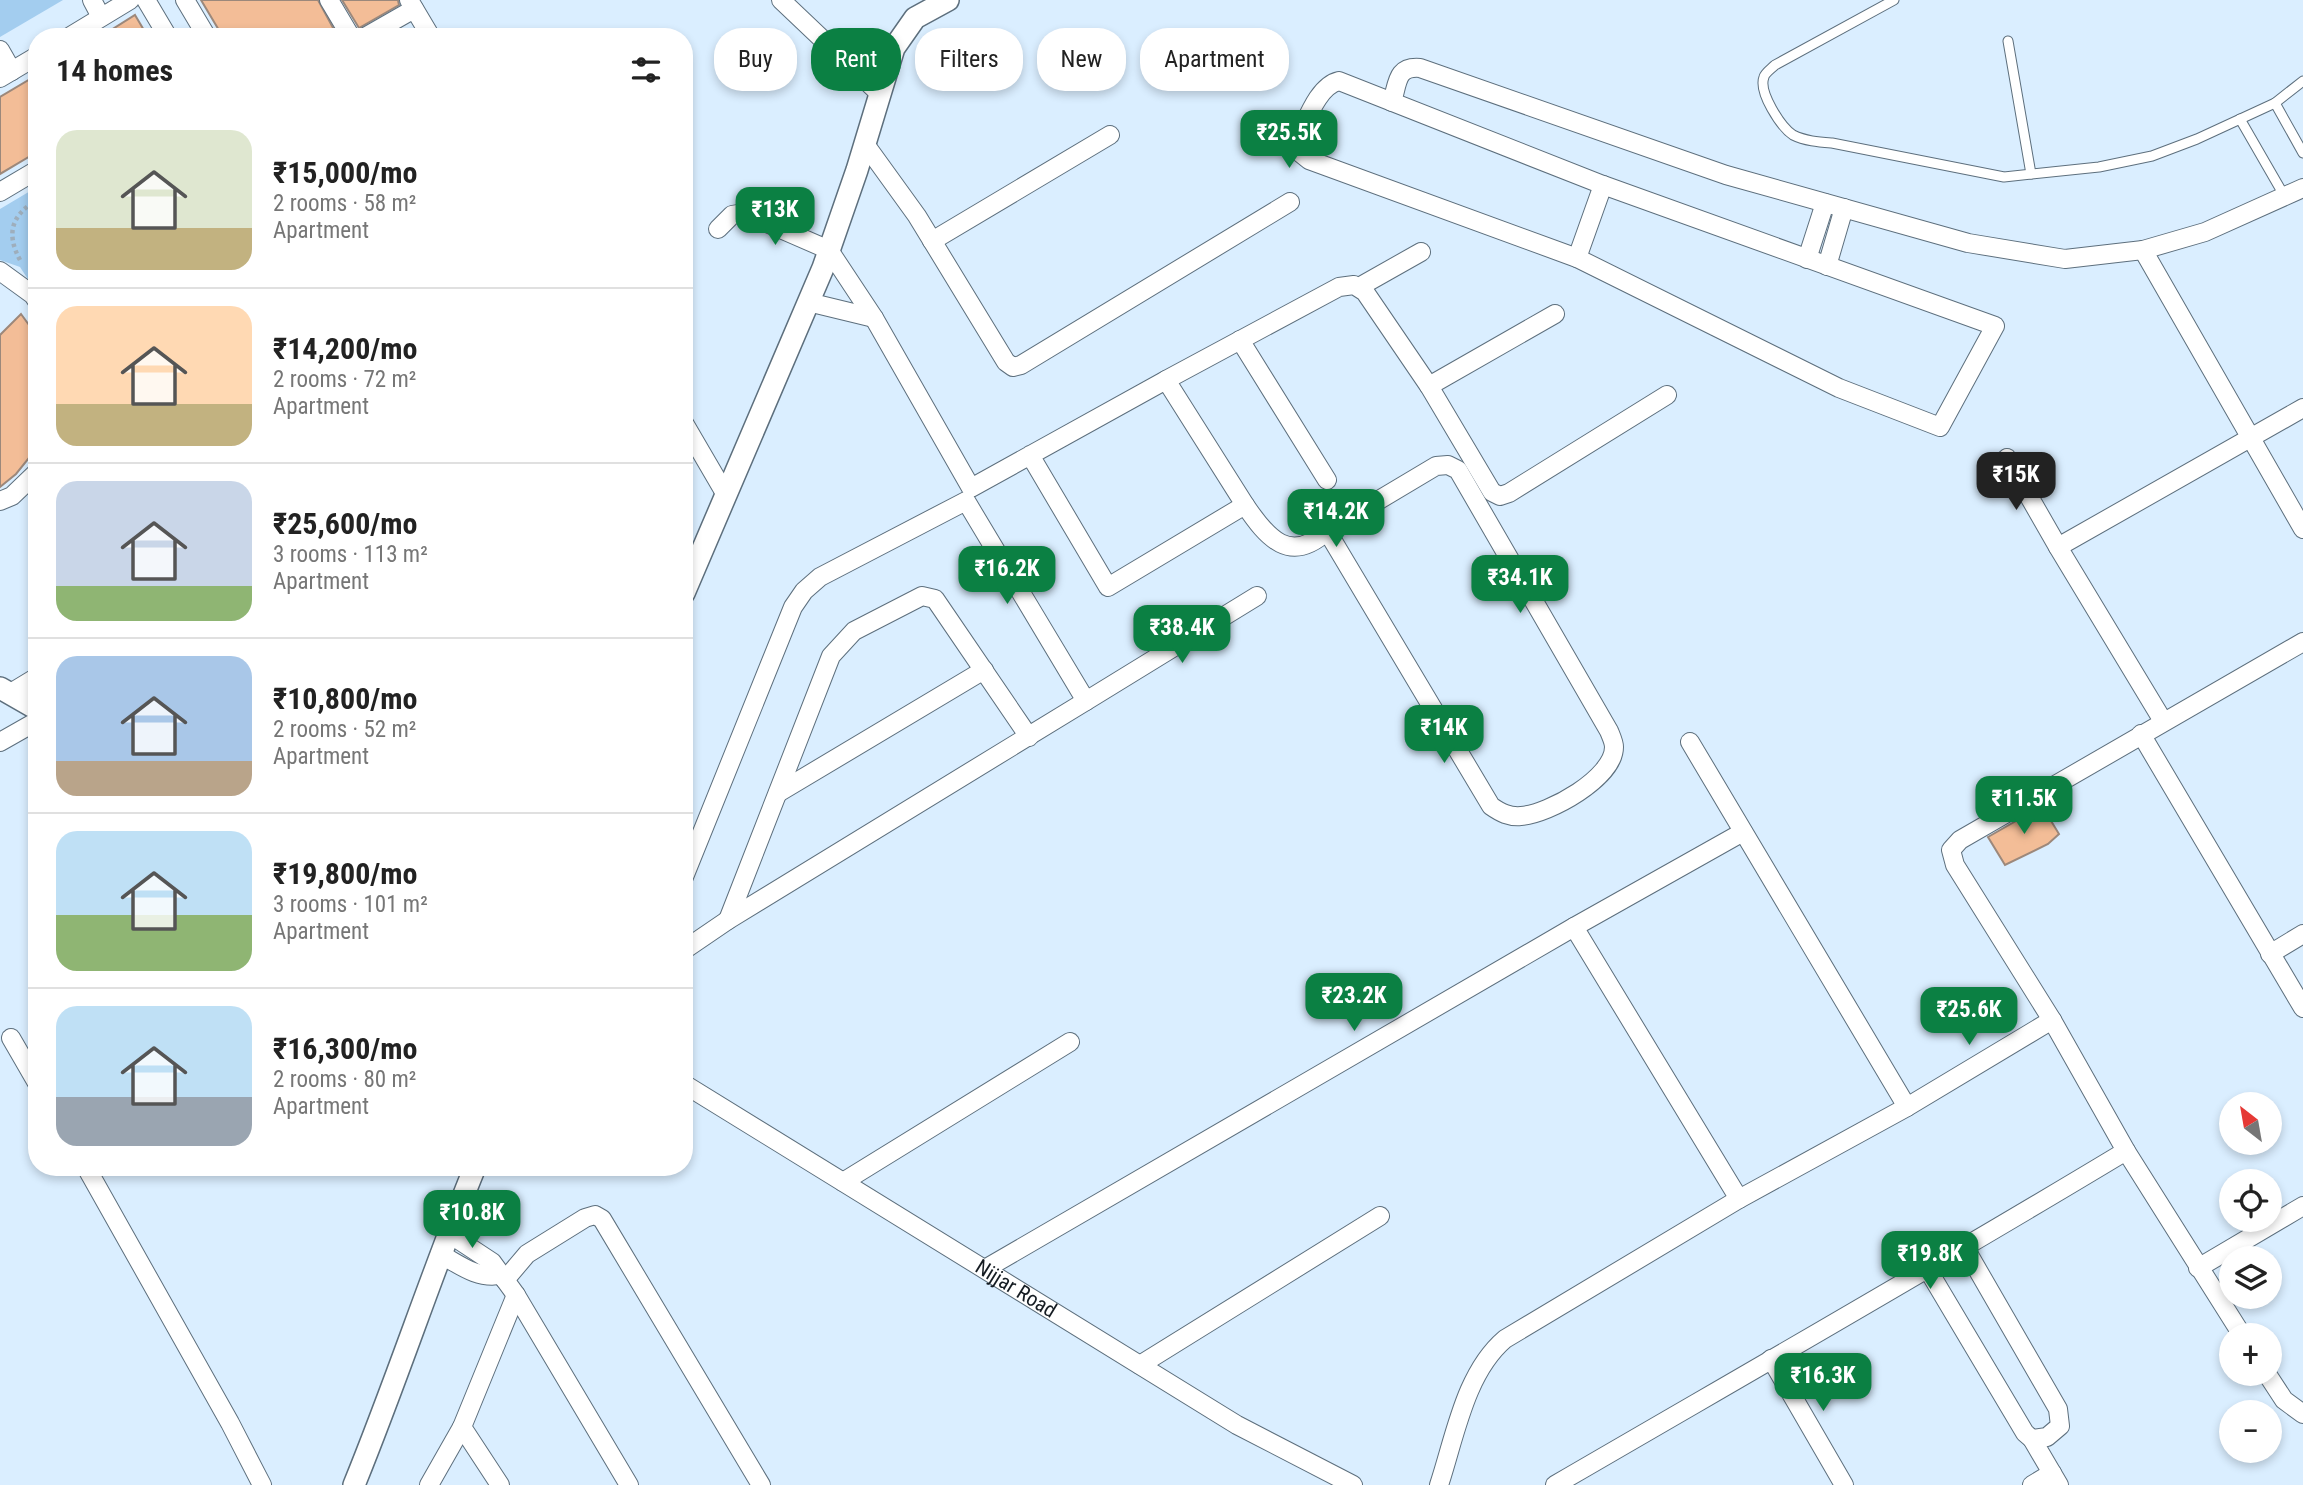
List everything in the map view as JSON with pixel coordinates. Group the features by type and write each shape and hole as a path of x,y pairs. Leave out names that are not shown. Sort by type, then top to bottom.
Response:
{"street":[{"path":"92,0 102,17"},
{"path":"84,28 130,0"},
{"path":"146,0 163,28"},
{"path":"186,0 202,28"},
{"path":"329,0 346,28"},
{"path":"781,0 880,94"},
{"path":"693,572 829,250 894,48 915,18 948,0"},
{"path":"378,28 412,4 426,28"},
{"path":"0,50 6,74 28,61"},
{"path":"1392,102 1403,71 1420,68 1726,175 1968,243 2065,259 2143,250 2205,232 2303,188"},
{"path":"1339,81 1603,185 1994,326 1940,427 1839,388 1577,258 1309,160 1299,152 1296,141 1320,96 1334,82 1339,81"},
{"path":"932,241 1110,135"},
{"path":"864,144 932,241 1006,362 1013,367 1021,365 1290,202"},
{"path":"0,192 28,175"},
{"path":"1577,258 1603,185"},
{"path":"1807,259 1825,203"},
{"path":"1827,266 1844,208"},
{"path":"718,229 732,215 744,213 829,250 874,318 971,488 1339,286 1359,287 1421,252"},
{"path":"2143,250 2303,529"},
{"path":"1,273 28,292"},
{"path":"1359,287 1429,386 1492,492 1500,496 1509,494 1667,395"},
{"path":"808,302 874,318"},
{"path":"1429,386 1555,314"},
{"path":"1240,340 1327,480"},
{"path":"1166,380 1262,531 1281,543 1300,548 1314,543 1327,531 1436,466 1448,465 1458,470 1609,731 1615,745 1611,761 1605,770 1570,798 1531,815 1509,816 1491,806 1327,531"},
{"path":"2058,547 2303,408"},
{"path":"693,438 726,495"},
{"path":"1030,455 1108,587 1245,505"},
{"path":"2007,457 2163,721"},
{"path":"0,501 12,496 28,481"},
{"path":"693,855 793,607 804,591 820,577 966,501 1086,701"},
{"path":"728,920 831,656 855,631 922,596 930,596 939,603 1030,737"},
{"path":"693,944 1257,596"},
{"path":"2234,1323 2126,1151 2052,1020 1955,865 1951,850 1960,840 2303,642"},
{"path":"778,793 984,670"},
{"path":"5,691 28,681"},
{"path":"5,691 28,704"},
{"path":"0,742 28,726"},
{"path":"2141,734 2303,1008"},
{"path":"1690,742 1907,1107"},
{"path":"985,1269 1574,927 1743,832"},
{"path":"1574,927 1740,1199"},
{"path":"2270,954 2303,934"},
{"path":"1439,1485 1473,1380 1492,1351 1505,1339 1740,1199 1907,1107 2052,1020"},
{"path":"11,1038 28,1067"},
{"path":"843,1182 1070,1042"},
{"name":"Nijjar Road","path":"693,1090 1237,1425 1353,1485"},
{"path":"1555,1485 1928,1270 2126,1151"},
{"path":"91,1176 262,1485"},
{"path":"355,1485 471,1176"},
{"path":"2198,1268 2303,1206"},
{"path":"440,1254 473,1273 487,1277 503,1277 527,1254 585,1218 595,1215 602,1219 761,1485"},
{"path":"1140,1364 1380,1216"},
{"path":"448,1233 492,1262 516,1295 629,1485"},
{"path":"1965,1248 2058,1409 2060,1426 2048,1437 2032,1439"},
{"path":"1928,1270 2025,1433 2032,1439 2056,1479 2032,1485"},
{"path":"429,1485 462,1427 516,1295"},
{"path":"1771,1359 1843,1485"},
{"path":"2275,1386 2284,1399 2303,1414"},
{"path":"462,1427 500,1485"}],"lane":[{"path":"1894,0 1775,65 1764,76 1766,98 1781,124 1793,135 1809,141 1832,143 2004,177 2099,167 2152,156 2241,119 2275,103 2303,81"},
{"path":"2008,41 2031,174"},
{"path":"2275,103 2303,153"},
{"path":"2241,119 2285,197"}],"path":[{"path":"20,261 12,246 12,229 17,216 28,207"}],"shaded area":[{"path":"0,0 63,0 0,37"},
{"path":"28,192 28,279 20,267 0,260 0,209"}],"building":[{"path":"201,0 318,0 333,28 218,28"},
{"path":"342,0 398,0 399,5 359,28"},
{"path":"135,15 143,28 114,28"},
{"path":"28,80 28,157 0,174 0,97"},
{"path":"21,314 28,324 28,459 0,487 0,335"},
{"path":"2042,806 2059,834 2048,844 2005,865 1988,837"}]}
